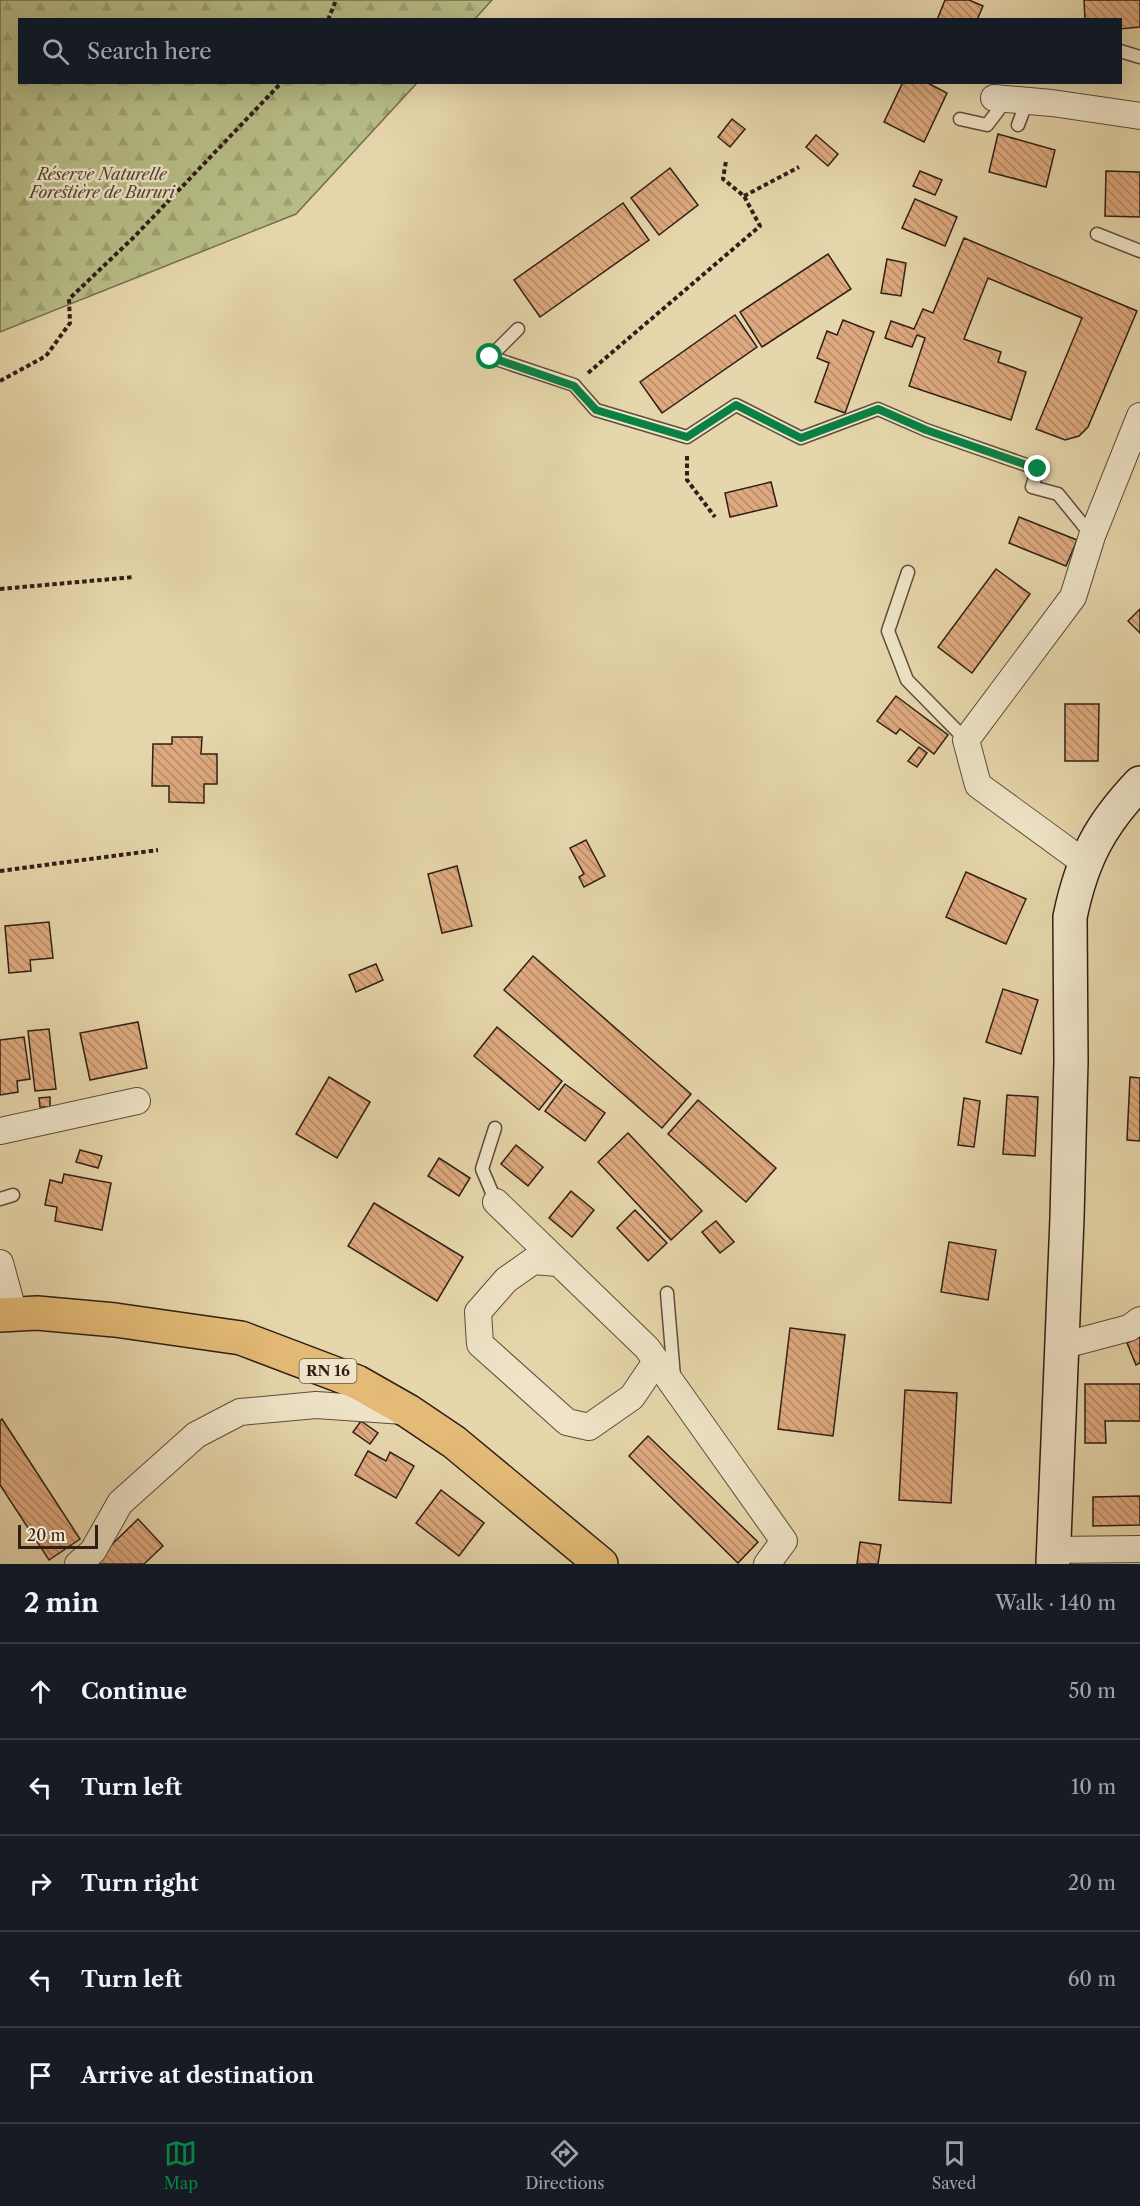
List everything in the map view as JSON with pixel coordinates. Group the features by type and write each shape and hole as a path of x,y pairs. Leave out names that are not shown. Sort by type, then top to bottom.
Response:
{"main road":[{"name":"RN 16","path":"7,1315 37,1313 115,1320 240,1338 357,1382 408,1411 454,1442 601,1564"}],"street":[{"path":"1009,99 1140,116"},
{"path":"1085,863 978,785 966,740 1072,597 1092,536 1140,416"},
{"path":"1140,783 1121,803 1091,847 1074,895 1070,917 1071,1061 1067,1218 1053,1557 1140,1549"},
{"path":"0,1131 137,1101"},
{"path":"496,1203 647,1348 655,1363 784,1541 767,1564"},
{"path":"558,1263 533,1261 506,1280 478,1312 480,1344 567,1422 589,1427 632,1397 655,1363"},
{"path":"0,1263 7,1315"},
{"path":"1061,1347 1129,1328 1140,1320"},
{"path":"78,1564 93,1551 120,1503 196,1435 240,1412 316,1405 408,1411"}],"lane":[{"path":"1122,52 1140,57"},
{"path":"960,119 987,125 1009,99"},
{"path":"1009,99 1018,125"},
{"path":"1097,234 1140,251"},
{"path":"518,329 490,357 574,386 596,410 687,437 736,405 801,438 878,409 926,430 1038,469 1032,487 1058,494 1092,536"},
{"path":"908,572 888,631 907,681 966,740"},
{"path":"495,1128 482,1169 496,1203"},
{"path":"0,1199 13,1195"},
{"path":"667,1293 675,1390"}],"path":[{"path":"329,18 336,0"},
{"path":"0,381 46,356 70,323 69,298 134,237 280,84"},
{"path":"574,386 760,226 744,196 723,179 726,161"},
{"path":"744,196 799,167"},
{"path":"687,437 687,480 715,517"},
{"path":"0,589 134,577"},
{"path":"0,871 158,850"}],"green space":[{"name":"Réserve Naturelle Forestière de Bururi","path":"0,0 492,0 476,18 18,18 18,84 416,84 296,214 0,332"}],"building":[{"path":"945,0 969,0 983,6 978,18 938,18"},
{"path":"1084,0 1140,0 1140,27 1122,29 1122,18 1085,18"},
{"path":"902,84 930,84 947,93 924,142 884,122"},
{"path":"732,119 745,129 730,147 718,137"},
{"path":"998,134 1055,150 1046,187 989,172"},
{"path":"816,135 838,154 828,166 806,147"},
{"path":"670,168 698,205 659,235 631,198"},
{"path":"920,171 942,180 935,195 913,186"},
{"path":"1106,171 1140,172 1140,217 1105,216"},
{"path":"915,199 957,217 945,246 902,228"},
{"path":"623,203 649,240 540,317 514,280"},
{"path":"964,238 1137,311 1088,427 1079,436 1065,440 1036,429 1082,318 988,278 964,339 1001,352 998,362 1026,372 1011,420 909,386 925,338 917,335 912,347 885,338 891,321 914,329 923,309 933,313"},
{"path":"828,254 851,289 762,347 740,312"},
{"path":"887,259 906,263 901,296 881,293"},
{"path":"735,315 757,347 662,413 640,382"},
{"path":"843,320 874,332 845,413 815,402 829,363 817,358 827,331 837,335"},
{"path":"771,482 777,506 730,517 725,493"},
{"path":"1019,517 1077,540 1066,566 1009,543"},
{"path":"996,569 1030,594 972,673 938,647"},
{"path":"1140,609 1140,633 1128,621"},
{"path":"896,696 948,735 934,754 900,729 896,734 877,721"},
{"path":"1065,704 1099,704 1098,761 1065,761"},
{"path":"172,737 202,737 201,754 217,754 217,784 204,784 204,803 169,802 169,786 152,786 153,744 172,744"},
{"path":"919,747 927,753 917,767 908,761"},
{"path":"586,840 605,876 584,887 579,877 584,874 570,848"},
{"path":"457,866 472,926 442,933 428,874"},
{"path":"966,872 1026,899 1006,944 946,917"},
{"path":"49,922 53,958 30,960 31,971 9,973 5,926"},
{"path":"533,956 691,1094 662,1128 504,990"},
{"path":"376,964 383,980 356,992 349,975"},
{"path":"1003,989 1038,1000 1021,1054 986,1042"},
{"path":"138,1022 147,1068 90,1080 80,1033"},
{"path":"497,1027 562,1081 539,1110 474,1056"},
{"path":"49,1029 56,1089 35,1091 28,1031"},
{"path":"24,1037 30,1079 17,1081 18,1092 0,1095 0,1040"},
{"path":"329,1077 370,1102 337,1158 296,1134"},
{"path":"1130,1077 1140,1078 1140,1141 1127,1140"},
{"path":"565,1084 605,1113 585,1141 545,1111"},
{"path":"1007,1095 1038,1097 1035,1156 1003,1154"},
{"path":"50,1097 50,1107 40,1107 39,1098"},
{"path":"964,1098 980,1101 974,1147 958,1145"},
{"path":"698,1100 776,1168 746,1202 668,1134"},
{"path":"628,1133 702,1211 671,1240 598,1162"},
{"path":"516,1145 543,1167 528,1186 501,1164"},
{"path":"80,1150 102,1156 98,1168 76,1162"},
{"path":"439,1158 470,1178 459,1196 428,1176"},
{"path":"64,1174 111,1183 102,1230 55,1221 57,1207 45,1205 50,1180 62,1183"},
{"path":"571,1191 594,1210 572,1237 549,1218"},
{"path":"374,1203 463,1257 437,1301 348,1246"},
{"path":"635,1210 667,1243 648,1261 617,1228"},
{"path":"716,1221 734,1242 720,1253 702,1232"},
{"path":"949,1242 996,1250 988,1300 941,1292"},
{"path":"790,1328 845,1335 833,1436 778,1429"},
{"path":"1140,1337 1140,1363 1136,1365 1127,1343"},
{"path":"1085,1384 1140,1384 1140,1421 1105,1421 1106,1443 1085,1443"},
{"path":"905,1390 957,1393 951,1503 899,1500"},
{"path":"2,1419 80,1539 49,1560 0,1485 0,1421"},
{"path":"361,1421 378,1433 370,1444 353,1432"},
{"path":"648,1436 758,1542 738,1563 629,1456"},
{"path":"368,1451 386,1461 390,1452 414,1466 396,1498 355,1475"},
{"path":"441,1490 484,1523 459,1556 416,1523"},
{"path":"1140,1496 1140,1525 1093,1526 1093,1497"},
{"path":"138,1519 163,1546 144,1564 92,1564"},
{"path":"860,1542 881,1545 878,1564 857,1564"}],"route":[{"path":"490,357 574,386 596,410 687,437 736,405 801,438 878,409 926,430 1038,469"}]}
